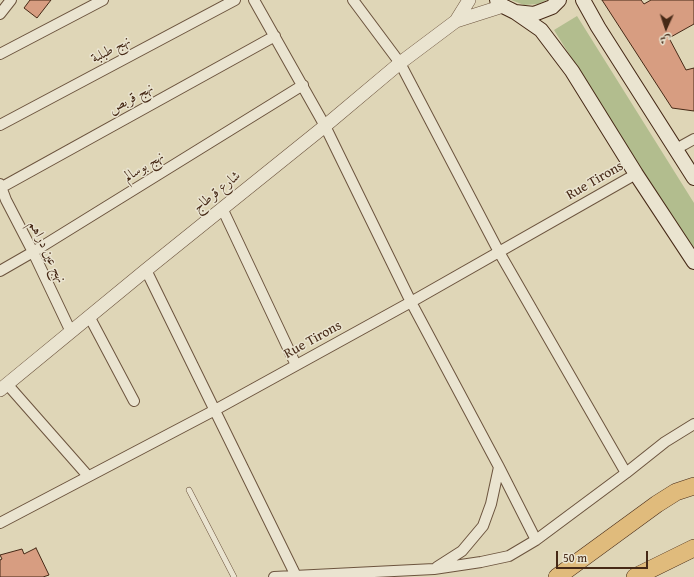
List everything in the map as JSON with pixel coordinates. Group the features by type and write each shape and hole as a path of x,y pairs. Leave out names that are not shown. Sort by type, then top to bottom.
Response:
{"highway":[{"path":"557,577 657,504 676,492 694,486"},
{"path":"635,577 694,548"}],"main road":[{"path":"505,6 534,14 552,7 559,0"},
{"path":"583,0 598,27 694,178"},
{"path":"505,6 541,30 572,71 636,174 694,262"}],"street":[{"path":"0,14 11,0"},
{"path":"0,54 103,0"},
{"name":"نهج طبلبة","path":"0,125 234,0"},
{"path":"254,0 325,126 412,302 536,540"},
{"path":"353,0 400,63 499,252 626,473"},
{"name":"شارع قرطاج","path":"456,21 469,0"},
{"name":"شارع قرطاج","path":"4,387 89,316 325,126 400,63 456,21 505,6"},
{"name":"نهج قربص","path":"1,185 275,36"},
{"name":"نهج بوسالم","path":"0,270 32,252 303,85"},
{"path":"676,149 694,139"},
{"name":"Rue Tirons","path":"0,523 214,410 412,302 636,174"},
{"name":"نهج عين دراهم","path":"1,185 3,202 32,252 71,332"},
{"path":"222,208 296,365"},
{"path":"146,270 296,576"},
{"path":"89,316 134,401"},
{"path":"4,387 88,476"},
{"path":"274,577 434,569 509,556 536,540 665,442 694,424"},
{"path":"434,569 462,550 483,526 499,467"}],"lane":[{"path":"189,490 234,577"}],"green space":[{"path":"511,0 547,0 538,4 524,5"},
{"path":"577,16 694,203 694,254 554,30"}],"building":[{"path":"30,0 51,0 37,18 24,8"},
{"path":"602,0 641,0 644,4 651,0 694,0 694,24 669,38 686,70 694,68 694,111 672,108"},
{"path":"36,548 49,575 43,577 0,577 0,560 2,559 0,555 22,549 24,554"}]}
